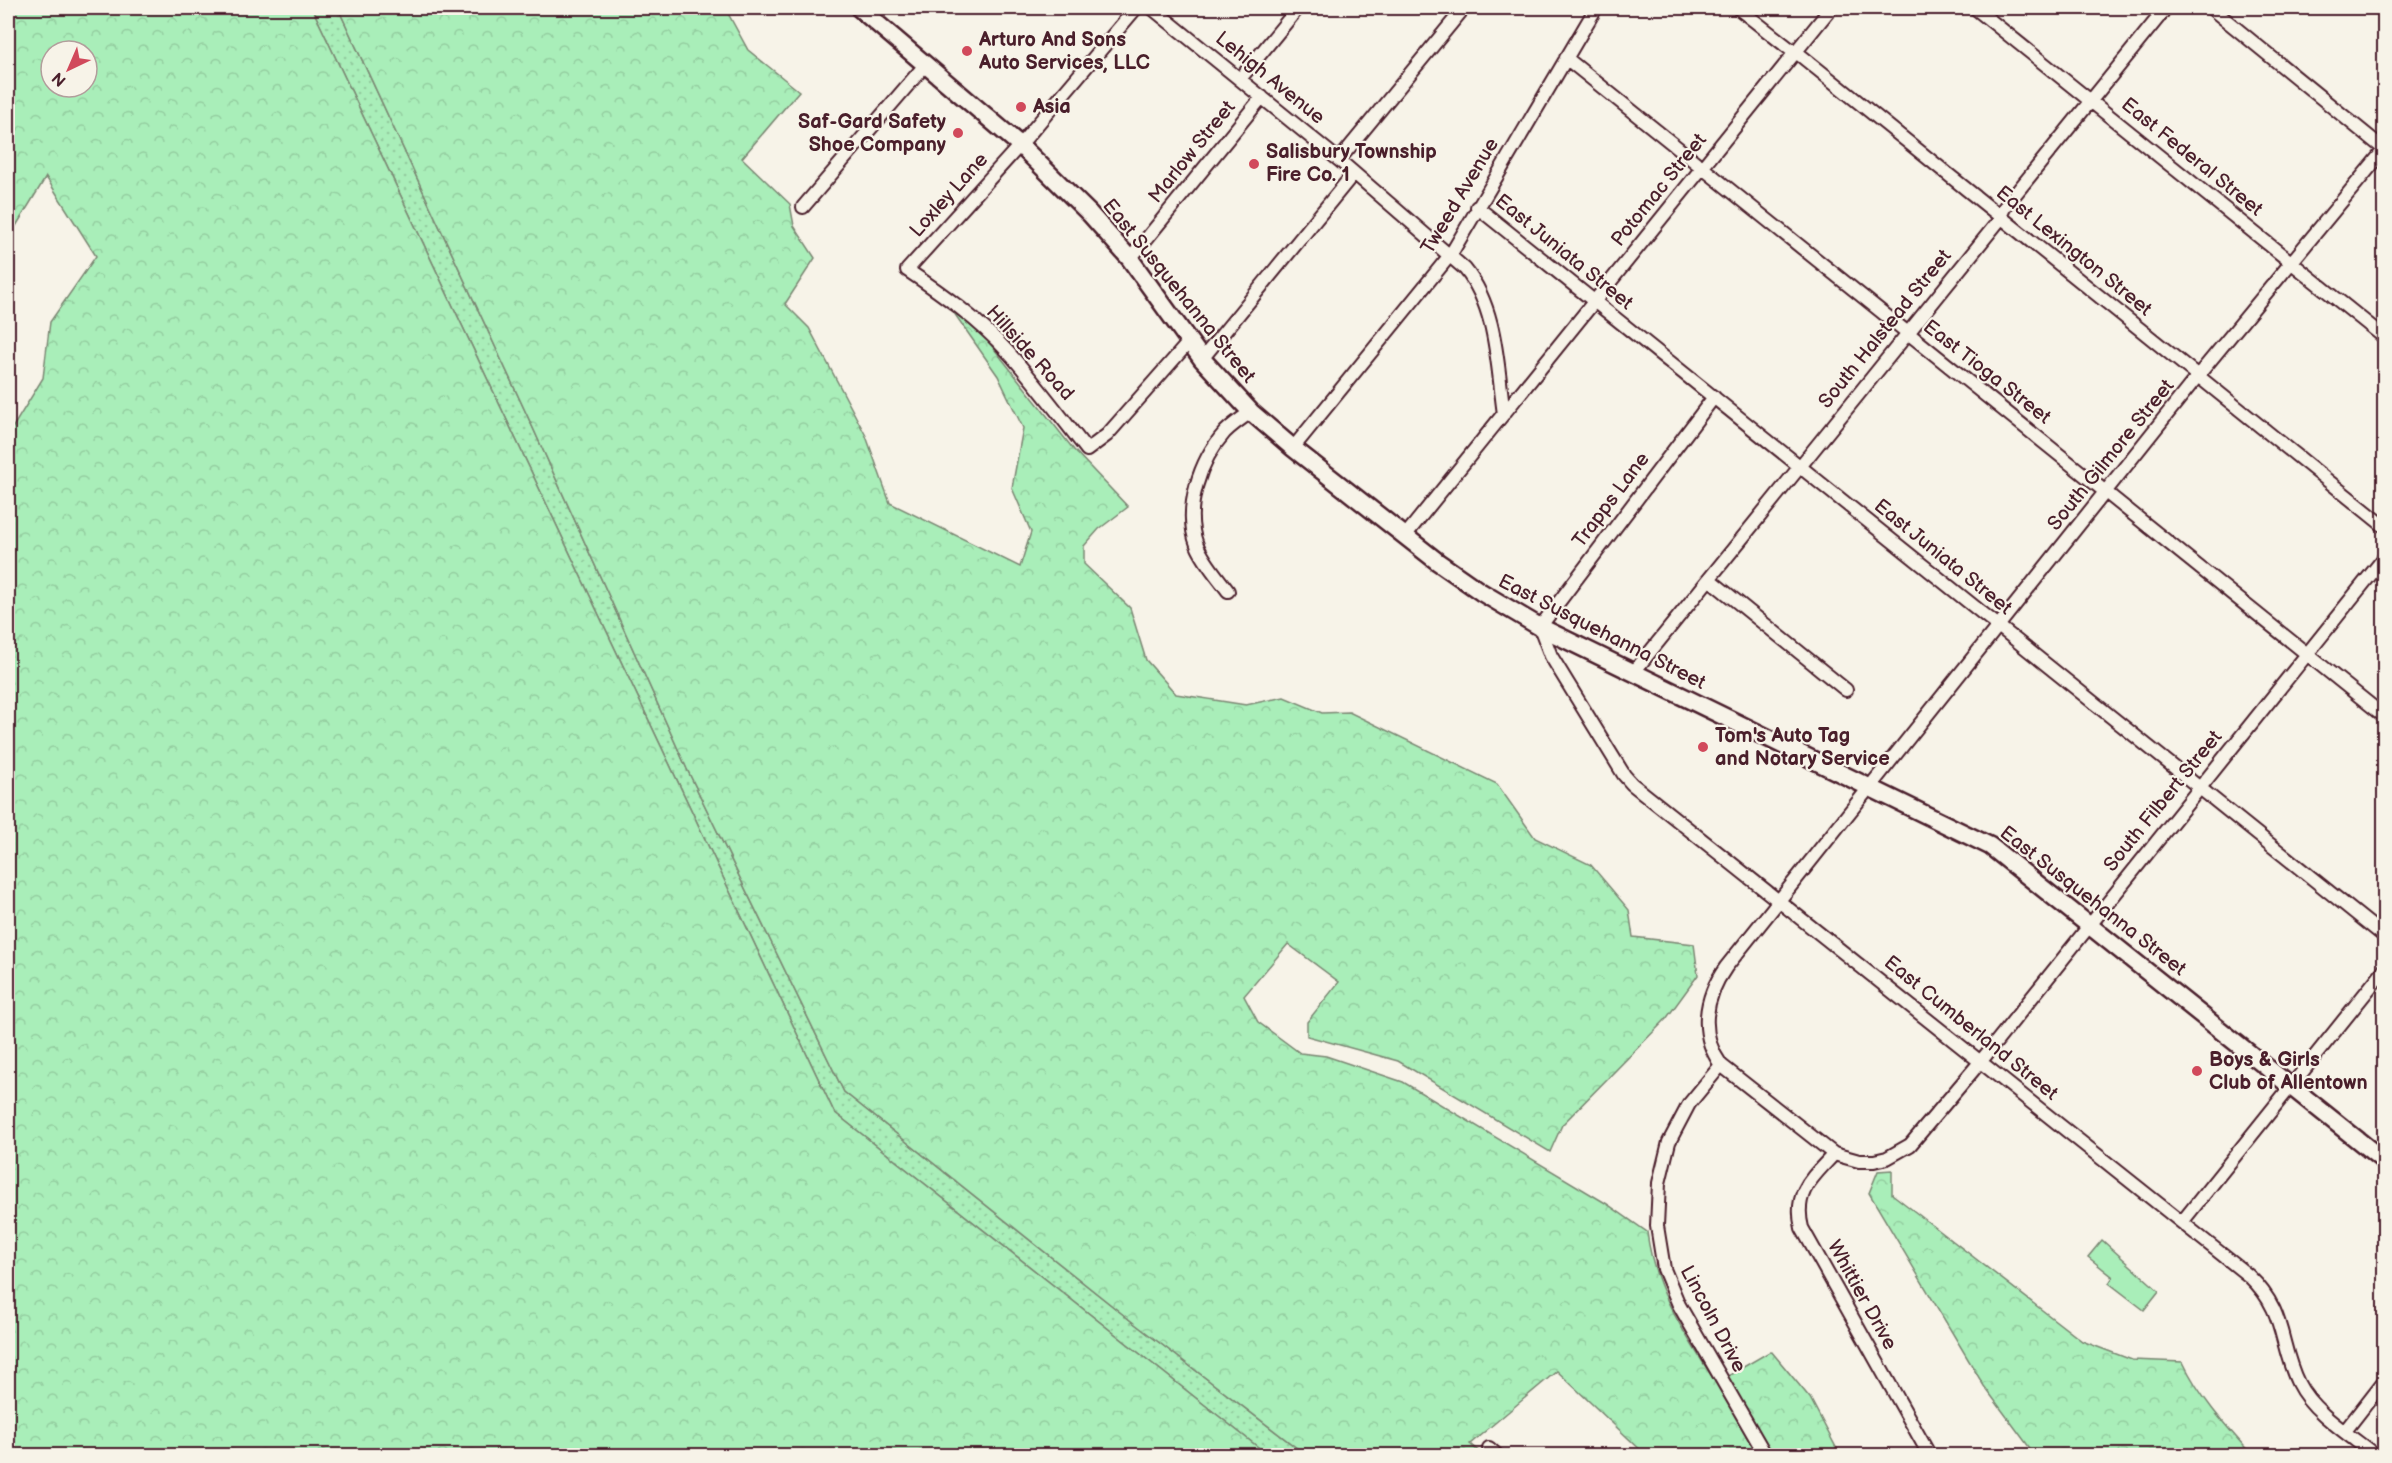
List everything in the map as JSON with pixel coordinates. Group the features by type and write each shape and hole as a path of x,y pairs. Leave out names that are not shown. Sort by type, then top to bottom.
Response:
{"main road":[{"name":"East Susquehanna Street","path":"860,8 1020,145 1090,214 1130,259 1202,359 1251,412 1405,536 1481,592 1540,627 1990,846 2385,1161"}],"street":[{"name":"Loxley Lane","path":"907,270 1020,145 1136,8"},
{"name":"Lehigh Avenue","path":"1152,8 1354,172 1451,254 1474,280 1487,306 1504,414"},
{"name":"Marlow Street","path":"1240,79 1298,8"},
{"path":"1339,160 1464,8"},
{"name":"Tweed Avenue","path":"1293,448 1451,254 1596,8"},
{"name":"East Lexington Street","path":"1738,8 1800,55 2198,378 2385,526"},
{"name":"Potomac Street","path":"1405,536 1831,8"},
{"name":"East Federal Street","path":"1975,8 2385,337"},
{"name":"South Halstead Street","path":"1633,673 1997,223 2004,208 2166,8"},
{"path":"2211,8 2385,149"},
{"name":"East Tioga Street","path":"1566,58 1906,334 2385,716"},
{"path":"803,207 926,64"},
{"name":"Marlow Street","path":"1130,259 1262,97"},
{"name":"South Gilmore Street","path":"1780,900 2106,492 2385,149"},
{"path":"1202,359 1354,172"},
{"name":"East Juniata Street","path":"1477,207 2385,936"},
{"name":"Hillside Road","path":"907,270 950,300 1006,351 1087,450 1107,435 1189,342"},
{"name":"Trapps Lane","path":"1540,627 1714,397"},
{"path":"1228,591 1202,556 1196,543 1192,507 1205,461 1226,432 1251,412"},
{"name":"South Filbert Street","path":"1834,1154 1859,1161 1874,1161 1899,1153 1919,1137 2385,558"},
{"path":"1709,579 1846,690"},
{"name":"East Cumberland Street","path":"1540,627 1551,656 1624,775 2260,1286 2276,1312 2293,1370 2305,1395 2376,1455"},
{"path":"1780,900 1725,968 1711,993 1706,1021 1707,1036 1721,1065 1834,1154"},
{"path":"2182,1222 2290,1085 2385,970"},
{"name":"Lincoln Drive","path":"1721,1065 1689,1104 1668,1142 1659,1183 1658,1226 1665,1269 1679,1305 1766,1455"},
{"name":"Whittier Drive","path":"1834,1154 1809,1182 1802,1196 1799,1207 1802,1228 1930,1455"},
{"path":"2345,1431 2385,1381"}],"green space":[{"path":"8,8 312,8 834,1112 1268,1455 8,1455 8,435 43,378 50,322 96,256 46,177 8,239"},
{"path":"312,8 338,8 533,428 687,769 844,1092 1135,1324 1306,1455 1268,1455 834,1112"},
{"path":"338,8 725,8 748,50 799,91 742,158 790,204 794,226 815,258 785,304 809,328 866,436 890,503 1020,567 1031,532 1012,488 1023,428 998,376 954,313 980,331 1074,450 1128,507 1099,529 1084,546 1084,564 1130,608 1146,660 1176,694 1246,705 1284,697 1322,713 1349,712 1497,784 1535,838 1591,865 1629,910 1633,937 1694,944 1698,975 1666,1019 1562,1125 1550,1152 1398,1061 1307,1036 1307,1022 1339,982 1288,944 1244,996 1258,1022 1300,1053 1326,1056 1403,1082 1607,1204 1647,1232 1656,1273 1672,1311 1716,1383 1771,1351 1810,1398 1840,1455 1646,1455 1557,1371 1470,1444 1483,1455 1306,1455 1135,1324 844,1092 687,769 533,428"},
{"path":"1892,1170 1892,1194 2082,1341 2132,1360 2183,1362 2205,1400 2252,1455 2035,1455 1984,1386 1869,1193 1878,1171"},
{"path":"2102,1240 2159,1291 2144,1310 2109,1283 2113,1277 2088,1257"}],"place":[{"name":"Arturo And Sons Auto Services, LLC","path":"967,51"},
{"name":"Asia","path":"1021,107"},
{"name":"Saf-Gard Safety Shoe Company","path":"958,133"},
{"name":"Salisbury Township Fire Co. 1","path":"1254,164"},
{"name":"Tom's Auto Tag and Notary Service","path":"1703,747"},
{"name":"Boys & Girls Club of Allentown","path":"2197,1071"}]}
